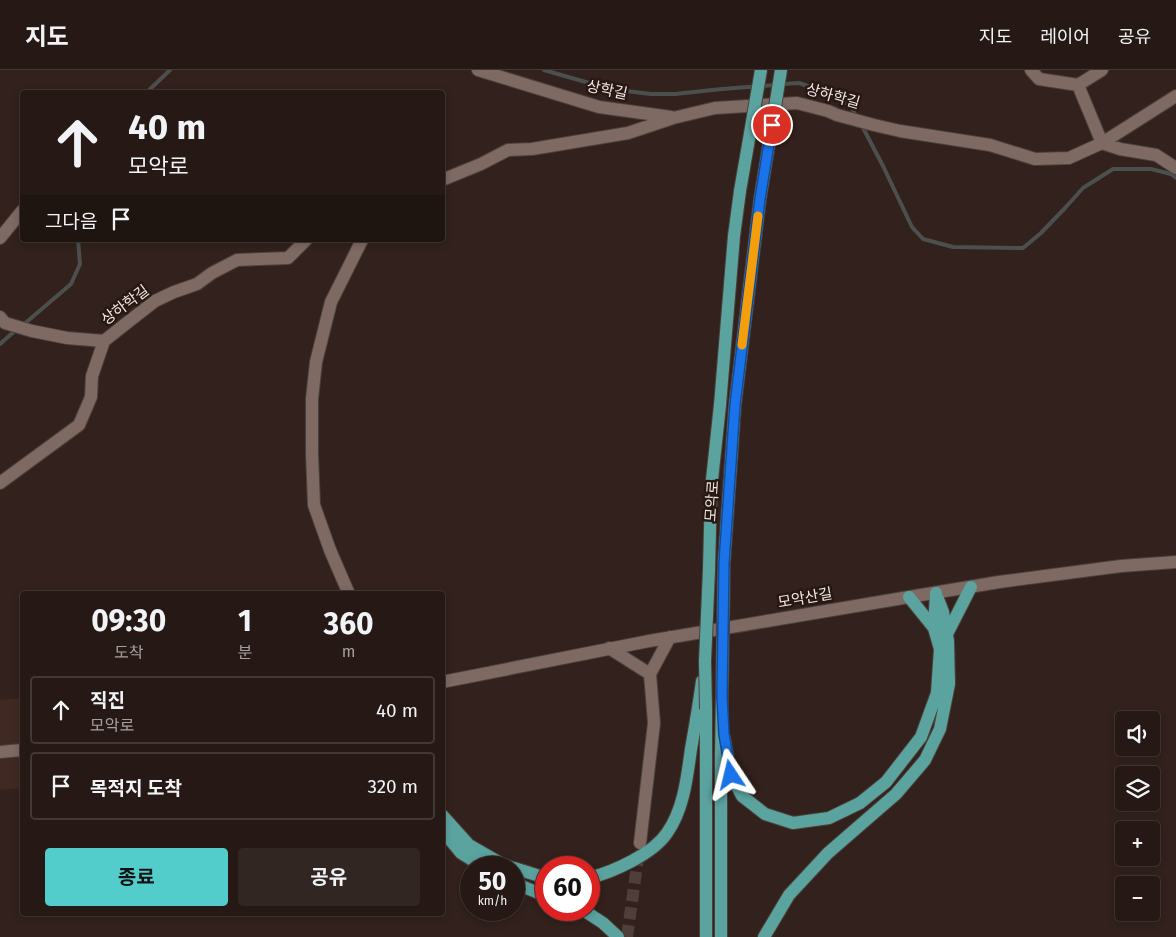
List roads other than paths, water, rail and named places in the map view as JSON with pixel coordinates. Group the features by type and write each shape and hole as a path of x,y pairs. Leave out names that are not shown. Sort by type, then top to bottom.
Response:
{"main road":[{"name":"모악로","path":"706,937 705,661 711,490 734,236 760,70"},
{"name":"모악로","path":"721,937 724,563 735,405 760,199 781,70"},
{"path":"947,634 971,587"},
{"path":"722,697 724,734 731,775 742,796 765,814 793,823 829,818 860,803 886,782 921,737 937,693 940,649 934,628 936,593"},
{"path":"764,937 789,895 828,852 896,794 925,760 940,729 949,684 947,634 943,612 936,593"},
{"path":"908,597 934,628"},
{"path":"600,874 620,867 645,854 666,835 676,817 686,784 705,661"},
{"path":"445,818 469,846 487,856"},
{"path":"445,833 467,856"},
{"path":"600,921 618,937"}],"street":[{"name":"상학길","path":"478,70 600,107 673,118"},
{"path":"1031,70 1039,79 1078,86 1102,70"},
{"path":"1078,86 1102,143 1120,149 1156,155 1176,168"},
{"name":"상하학길","path":"445,179 508,150 532,149 628,133 673,118 715,108 797,103 900,130 990,145 1035,159 1069,158 1102,143 1176,96"},
{"path":"0,238 20,213"},
{"name":"상하학길","path":"3,478 79,425 91,397 92,376 104,341 155,301 197,284 212,273 236,260 288,258 304,242"},
{"path":"349,591 330,550 314,505 312,399 316,362 331,302 361,242"},
{"path":"3,320 32,331 67,338 104,341"},
{"name":"모악산길","path":"445,681 670,637 908,597 1120,566 1176,562"},
{"path":"640,843 654,723 650,674 670,637"},
{"path":"610,648 650,674"},
{"path":"0,752 20,750"}],"waterway":[{"path":"149,90 170,70"},
{"path":"544,70 610,89 651,94 675,94 775,85"},
{"path":"782,84 799,83 828,93 851,106 856,116"},
{"path":"861,124 912,227 923,239 953,247 1023,248 1041,233 1083,188 1113,169 1151,169 1171,174 1176,178"},
{"path":"23,325 71,284 80,264 78,242"},
{"path":"0,344 17,329"}],"tunnel":[{"path":"627,937 639,851"}]}
